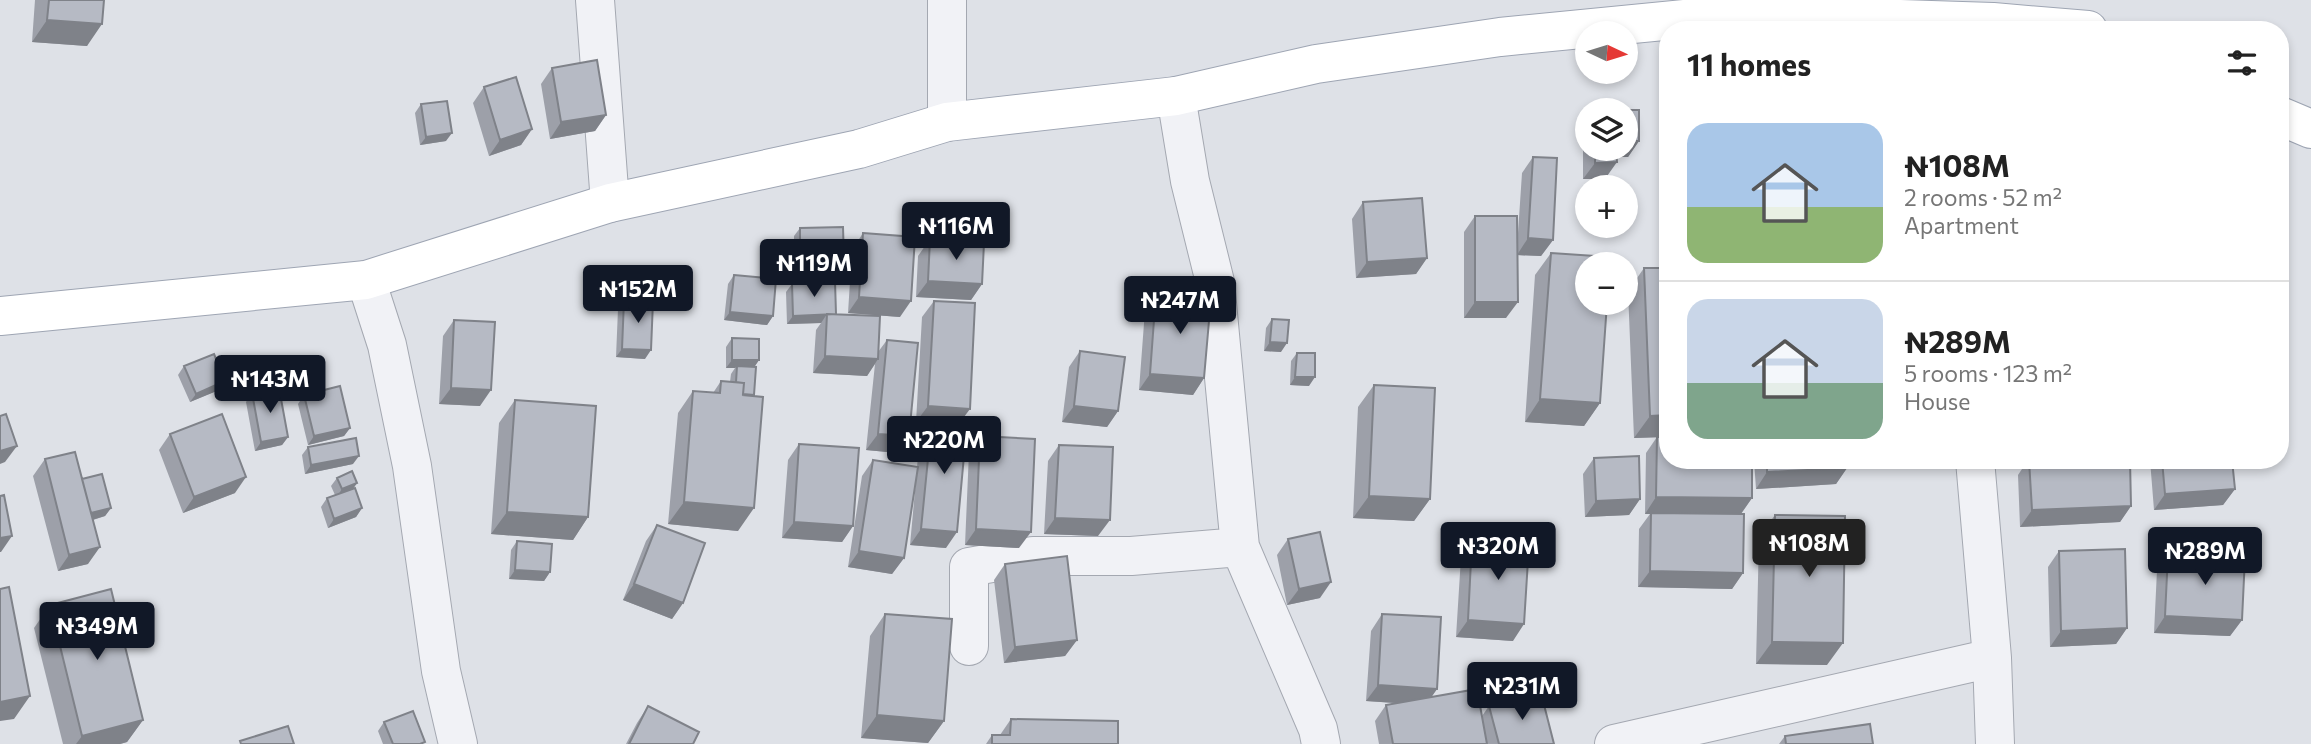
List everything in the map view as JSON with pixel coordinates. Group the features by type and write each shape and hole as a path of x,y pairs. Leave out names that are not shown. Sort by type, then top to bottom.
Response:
{"main road":[{"path":"1663,21 1808,16 1991,17 2021,21"},
{"path":"0,316 366,280 610,202 859,149 947,122 1176,96 1316,64 1500,37 1659,21"},
{"path":"2289,120 2311,129"}],"street":[{"path":"595,0 610,202"},
{"path":"947,0 947,122"},
{"path":"1176,96 1190,181 1215,282 1240,547 1318,729 1321,744"},
{"path":"366,280 387,345 412,466 441,671 458,744"},
{"path":"1976,469 1992,658 1995,744"},
{"path":"969,646 969,567 1033,556 1131,556 1240,547"},
{"path":"1614,744 1992,658"}],"building":[{"path":"49,0 104,0 102,24 47,20"},
{"path":"597,60 606,115 561,122 552,68"},
{"path":"516,77 532,129 500,140 484,87"},
{"path":"447,101 452,133 426,137 421,104"},
{"path":"1638,110 1639,110 1638,141"},
{"path":"1533,157 1557,158 1553,240 1528,238"},
{"path":"1595,161 1617,162 1595,163"},
{"path":"1422,198 1427,258 1367,262 1363,202"},
{"path":"1475,216 1517,216 1518,302 1475,302"},
{"path":"843,227 844,260 800,260 800,228"},
{"path":"863,233 915,237 911,301 859,297"},
{"path":"930,239 984,243 982,284 928,281"},
{"path":"1551,253 1575,255 1575,315 1606,315 1600,403 1540,399"},
{"path":"1644,268 1659,268 1659,416 1650,416"},
{"path":"734,275 776,279 773,316 730,312"},
{"path":"835,281 836,314 793,316 792,284"},
{"path":"1156,293 1211,298 1204,378 1150,374"},
{"path":"624,300 653,301 651,350 622,349"},
{"path":"934,301 975,303 970,409 928,406"},
{"path":"827,314 880,316 878,359 825,356"},
{"path":"1272,319 1289,320 1287,343 1270,342"},
{"path":"454,320 495,322 491,390 451,388"},
{"path":"732,338 759,339 759,360 732,360"},
{"path":"887,340 918,343 909,436 878,434"},
{"path":"1080,351 1125,357 1118,411 1074,406"},
{"path":"1297,353 1315,353 1315,377 1295,377"},
{"path":"214,354 225,381 196,394 184,366"},
{"path":"737,366 756,367 754,395 743,394 744,383 736,382"},
{"path":"721,381 744,383 743,395 763,397 754,508 684,502 693,391 720,393"},
{"path":"1374,385 1435,388 1430,499 1369,496"},
{"path":"340,386 350,428 314,436 304,395"},
{"path":"279,388 288,437 261,442 252,393"},
{"path":"515,400 596,406 588,517 507,512"},
{"path":"6,414 17,446 0,451 0,416"},
{"path":"222,414 246,477 194,497 170,434"},
{"path":"932,419 967,423 957,532 921,529"},
{"path":"980,436 1035,439 1031,532 976,529"},
{"path":"1657,437 1659,469 1752,469 1752,498 1656,497"},
{"path":"356,438 359,456 311,465 308,447"},
{"path":"799,444 859,448 853,526 794,522"},
{"path":"1059,445 1113,447 1110,520 1055,518"},
{"path":"75,452 100,547 69,555 45,459"},
{"path":"1639,456 1640,499 1596,501 1594,458"},
{"path":"873,460 918,467 904,558 859,551"},
{"path":"1767,469 1827,469 1767,472"},
{"path":"2030,469 2130,469 2131,506 2032,510"},
{"path":"2163,469 2233,469 2235,489 2165,494"},
{"path":"352,471 357,483 342,489 337,478"},
{"path":"102,474 111,508 91,513 82,479"},
{"path":"355,488 362,508 334,519 327,498"},
{"path":"4,495 12,536 0,538 0,496"},
{"path":"1651,513 1744,514 1743,573 1650,571"},
{"path":"1775,515 1845,516 1843,643 1772,642"},
{"path":"657,525 705,543 683,603 634,584"},
{"path":"1320,532 1331,582 1299,589 1288,539"},
{"path":"517,541 552,544 550,572 515,570"},
{"path":"1472,541 1529,544 1524,624 1468,620"},
{"path":"2125,549 2127,628 2061,631 2059,551"},
{"path":"2168,554 2245,557 2242,620 2165,616"},
{"path":"1067,556 1077,640 1015,647 1005,564"},
{"path":"9,587 30,696 0,702 0,589"},
{"path":"111,589 143,720 82,736 50,605"},
{"path":"885,614 952,619 944,721 877,715"},
{"path":"1382,614 1441,617 1437,689 1378,685"},
{"path":"1477,689 1487,744 1393,744 1386,705"},
{"path":"1541,693 1554,744 1499,744 1489,706"},
{"path":"648,706 699,732 693,744 629,744"},
{"path":"413,711 425,742 393,744 384,722"},
{"path":"1011,719 1118,721 1118,744 992,744 992,735 1010,735"},
{"path":"1870,724 1873,744 1786,744 1785,736"},
{"path":"288,726 294,744 241,744 240,741"}]}
